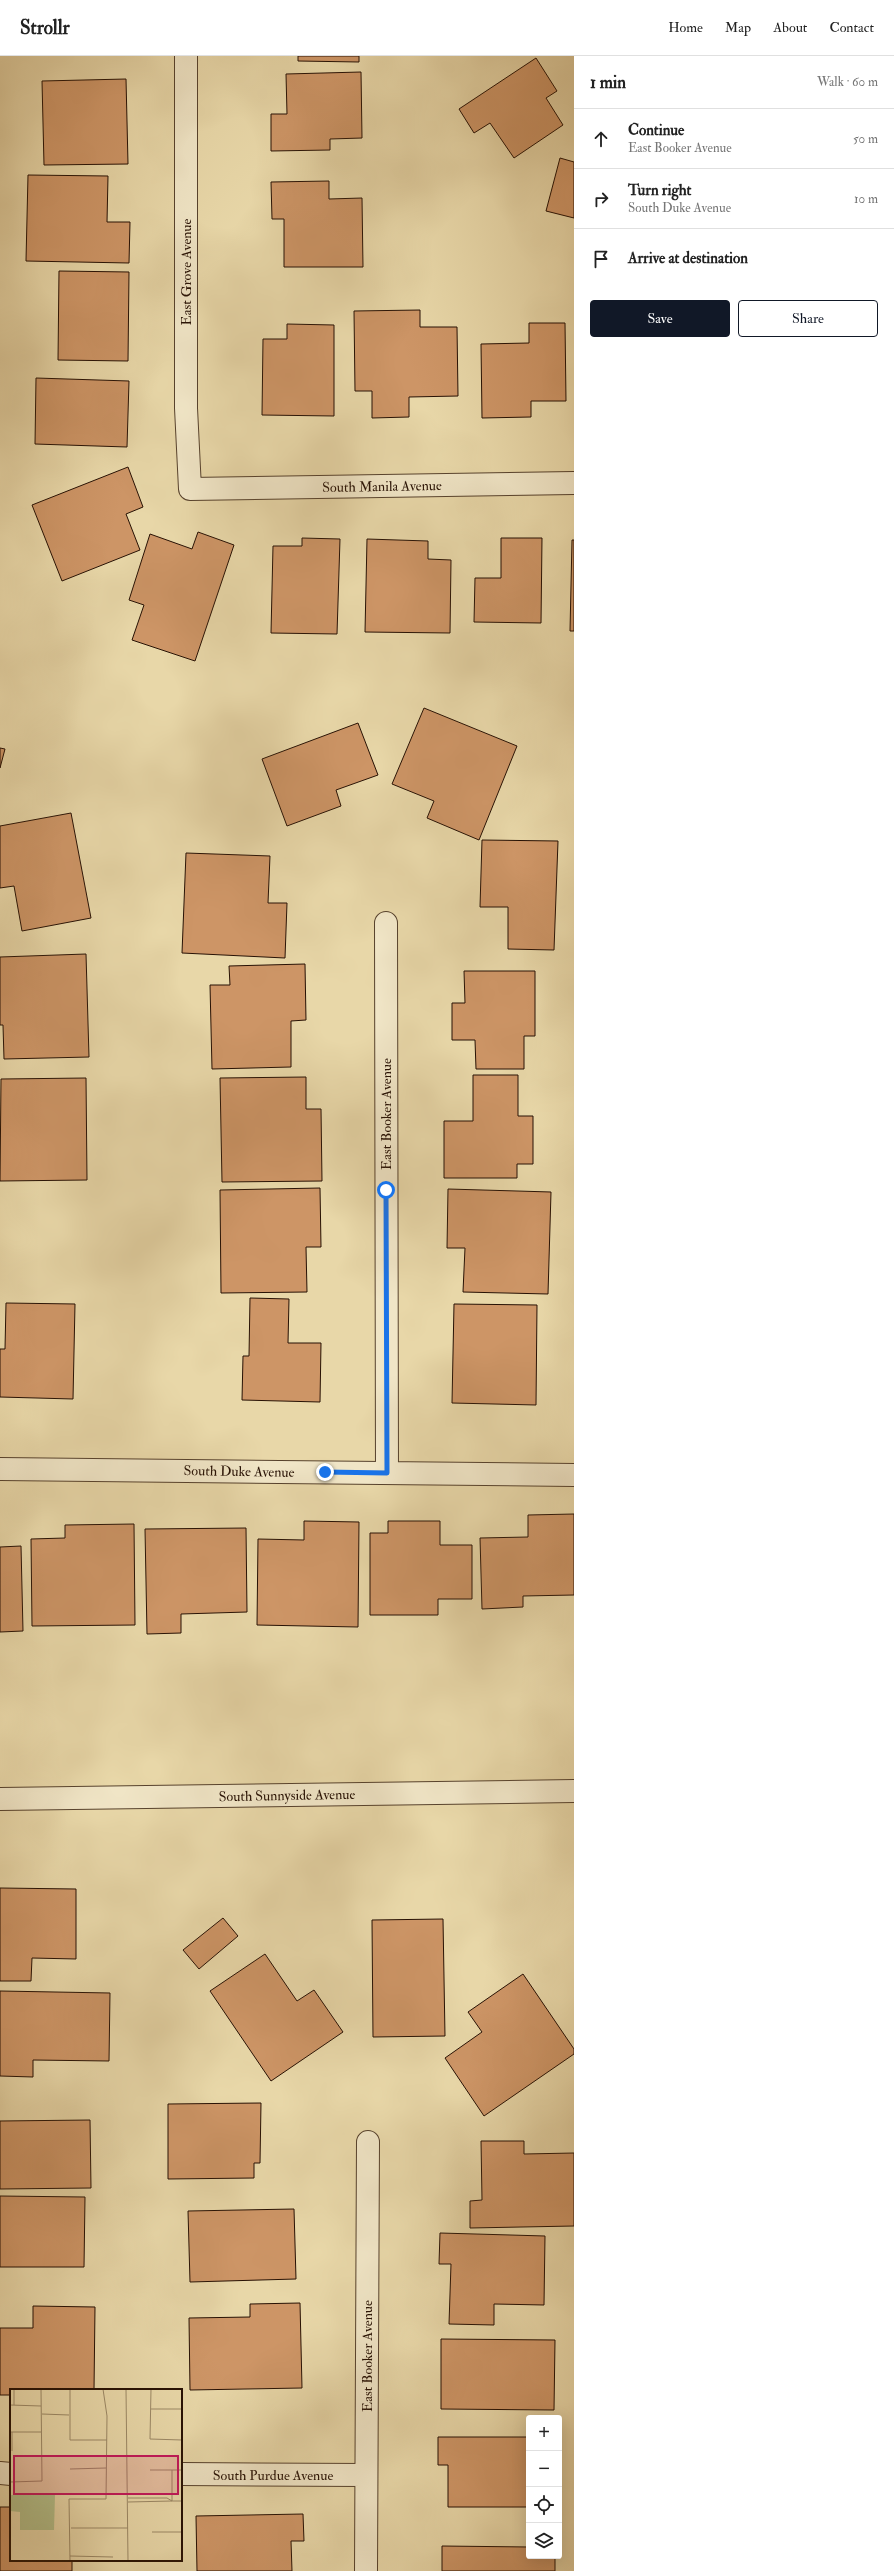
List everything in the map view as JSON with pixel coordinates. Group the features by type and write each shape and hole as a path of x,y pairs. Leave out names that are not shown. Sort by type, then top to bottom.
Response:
{"street":[{"name":"East Grove Avenue","path":"186,56 186,408 190,488"},
{"name":"South Manila Avenue","path":"190,488 574,483"},
{"name":"East Booker Avenue","path":"386,923 387,1473"},
{"name":"South Duke Avenue","path":"0,1469 574,1475"},
{"name":"South Sunnyside Avenue","path":"0,1799 574,1792"},
{"name":"East Booker Avenue","path":"366,2571 368,2142"},
{"name":"South Purdue Avenue","path":"182,2474 366,2475"}],"building":[{"path":"298,56 359,56 359,62 298,61"},
{"path":"536,58 557,91 546,98 563,125 514,158 490,123 474,133 459,109"},
{"path":"361,72 362,138 330,139 330,150 271,151 271,114 287,114 286,74"},
{"path":"126,79 128,164 44,165 42,81"},
{"path":"560,158 574,162 574,218 546,211"},
{"path":"28,175 108,176 107,222 130,222 129,263 26,261"},
{"path":"329,181 329,199 362,198 363,267 284,267 284,219 272,219 271,182"},
{"path":"59,271 129,272 128,361 58,360"},
{"path":"420,310 420,327 457,327 458,396 409,397 409,417 372,418 372,391 355,391 354,311"},
{"path":"529,323 565,323 566,401 531,401 531,417 482,418 481,344 529,343"},
{"path":"287,324 334,325 334,416 262,415 263,339 287,339"},
{"path":"36,378 129,381 127,447 35,444"},
{"path":"128,467 143,507 126,514 140,550 62,581 32,505"},
{"path":"198,532 234,545 195,661 132,640 144,605 129,600 150,534 192,549"},
{"path":"302,538 340,539 337,634 271,633 273,546 302,546"},
{"path":"501,538 542,538 541,623 474,622 475,578 501,578"},
{"path":"367,539 428,541 428,559 451,560 450,633 365,632"},
{"path":"572,540 574,540 574,631 570,631"},
{"path":"424,708 517,746 479,840 427,818 434,801 392,784"},
{"path":"358,723 378,775 336,790 341,806 287,826 262,759"},
{"path":"0,748 5,749 0,768"},
{"path":"71,813 91,918 22,931 14,886 0,888 0,826"},
{"path":"482,840 558,841 554,950 508,949 508,907 480,907"},
{"path":"186,853 270,856 268,903 287,903 285,958 182,953"},
{"path":"86,954 89,1057 4,1059 3,1025 0,1025 0,957"},
{"path":"305,964 306,1020 291,1021 291,1067 212,1069 210,985 230,985 229,966"},
{"path":"464,971 535,971 535,1036 524,1036 524,1069 476,1069 475,1040 452,1040 452,1003 465,1003"},
{"path":"473,1075 518,1075 518,1116 533,1116 533,1164 517,1164 517,1178 444,1178 444,1121 473,1121"},
{"path":"306,1077 306,1109 321,1109 322,1181 222,1182 220,1078"},
{"path":"86,1078 87,1180 0,1181 1,1079"},
{"path":"320,1188 321,1247 306,1247 307,1292 221,1293 220,1190"},
{"path":"448,1189 551,1192 548,1294 463,1292 465,1248 447,1248"},
{"path":"250,1298 289,1299 288,1343 321,1343 320,1402 242,1400 243,1356 249,1356"},
{"path":"6,1303 75,1304 73,1399 0,1397 0,1349 5,1349"},
{"path":"454,1304 537,1305 536,1405 452,1403"},
{"path":"574,1514 574,1595 523,1596 523,1607 482,1609 480,1538 528,1537 528,1515"},
{"path":"304,1521 359,1522 358,1627 257,1625 258,1539 304,1540"},
{"path":"388,1521 440,1521 440,1545 472,1545 472,1599 438,1599 438,1615 370,1615 370,1533 388,1533"},
{"path":"134,1524 135,1625 32,1626 31,1539 65,1538 65,1525"},
{"path":"246,1528 247,1612 181,1614 181,1633 147,1634 145,1529"},
{"path":"21,1546 23,1631 0,1632 0,1547"},
{"path":"0,1888 76,1889 76,1959 32,1958 31,1981 0,1981"},
{"path":"223,1918 238,1936 199,1969 183,1950"},
{"path":"443,1919 445,2036 373,2037 372,1920"},
{"path":"265,1954 297,2001 314,1990 343,2032 271,2081 210,1991"},
{"path":"523,1974 574,2049 574,2054 484,2116 445,2058 482,2032 468,2012"},
{"path":"0,1991 110,1993 109,2061 33,2060 33,2077 0,2076"},
{"path":"261,2103 260,2163 254,2163 254,2178 168,2179 168,2104"},
{"path":"90,2120 91,2188 0,2189 0,2121"},
{"path":"481,2141 524,2141 524,2154 574,2153 574,2226 470,2228 470,2201 482,2200"},
{"path":"0,2196 85,2197 84,2267 0,2267"},
{"path":"294,2209 296,2279 190,2282 188,2211"},
{"path":"440,2233 545,2236 544,2305 494,2304 494,2325 449,2324 451,2264 439,2264"},
{"path":"300,2303 302,2388 190,2390 189,2318 250,2317 250,2304"},
{"path":"33,2306 95,2307 94,2389 10,2389 10,2395 0,2395 0,2328 33,2328"},
{"path":"441,2339 555,2340 554,2410 441,2409"},
{"path":"438,2437 526,2437 526,2507 448,2507 448,2465 438,2465"},
{"path":"0,2507 10,2507 10,2561 72,2561 72,2571 0,2571"},
{"path":"303,2514 304,2541 291,2541 292,2571 197,2571 196,2516"},
{"path":"442,2546 526,2547 526,2559 555,2559 555,2571 442,2571"}],"route":[{"path":"325,1472 387,1473 386,1190"}]}
